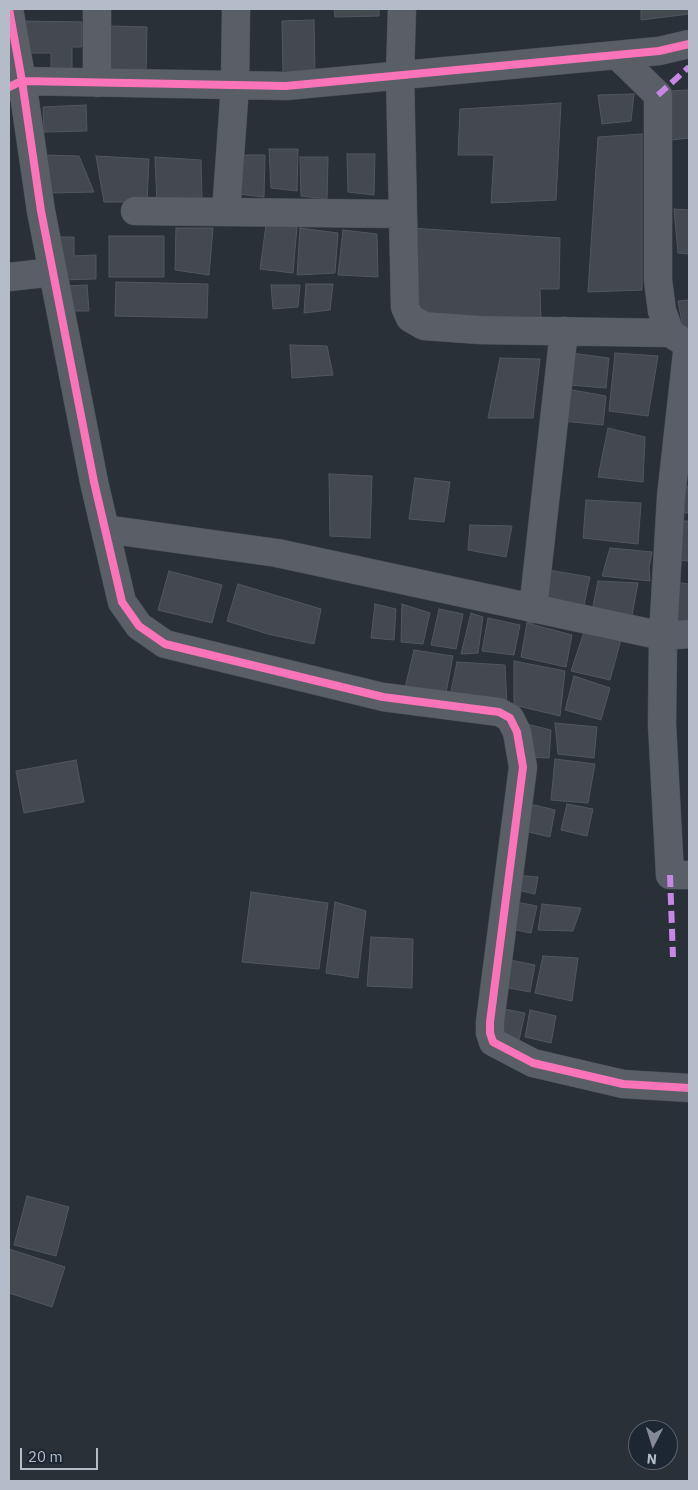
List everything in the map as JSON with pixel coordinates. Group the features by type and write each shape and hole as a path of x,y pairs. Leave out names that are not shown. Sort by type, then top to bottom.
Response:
{"street":[{"path":"10,9 15,84 105,529 122,602 139,626 165,644 383,697 499,712 510,718 517,732 523,767 490,1034 494,1042 533,1063 623,1084 689,1088"},
{"path":"97,9 98,83"},
{"path":"226,212 235,86 236,9"},
{"path":"402,9 400,75 405,307 410,318 424,326 480,330 564,332 682,340"},
{"path":"15,84 98,83 286,86 659,51 689,44"},
{"path":"616,55 658,95 658,280 662,311 682,340 672,498 676,635 662,724 670,875 689,875"},
{"path":"135,211 403,214"},
{"path":"9,277 53,272"},
{"path":"533,608 564,332"},
{"path":"105,529 277,553 533,608 676,635"}],"building":[{"path":"334,9 379,9 379,16 335,17"},
{"path":"641,9 689,9 689,14 641,20"},
{"path":"314,20 315,73 283,73 282,21"},
{"path":"21,21 82,22 82,47 72,47 72,72 51,72 51,53 30,53"},
{"path":"110,26 147,27 146,74 109,73"},
{"path":"689,90 689,138 671,140 670,91"},
{"path":"634,94 631,121 602,124 598,95"},
{"path":"561,103 556,200 491,203 494,155 458,155 460,109"},
{"path":"86,105 87,131 44,132 43,107"},
{"path":"642,134 642,290 588,292 598,137"},
{"path":"269,149 298,149 297,191 271,188"},
{"path":"347,154 375,154 374,195 348,192"},
{"path":"44,155 79,156 94,192 51,193"},
{"path":"237,155 265,155 264,197 238,194"},
{"path":"96,156 149,159 147,202 104,202"},
{"path":"155,157 201,160 202,198 157,206"},
{"path":"300,157 328,157 327,199 301,196"},
{"path":"674,209 689,210 689,254 678,253"},
{"path":"266,225 297,227 293,273 260,269"},
{"path":"176,228 213,228 209,275 175,270"},
{"path":"300,228 338,233 335,273 297,275"},
{"path":"411,228 560,238 559,289 540,289 541,321 414,313"},
{"path":"343,230 377,234 378,277 338,275"},
{"path":"109,236 164,236 164,277 109,277"},
{"path":"58,237 74,237 74,256 96,255 96,279 59,280"},
{"path":"116,282 208,284 207,318 115,316"},
{"path":"306,284 333,284 330,310 304,313"},
{"path":"87,285 89,311 66,311 62,286"},
{"path":"271,285 300,285 298,307 273,309"},
{"path":"689,300 689,338 685,338 678,301"},
{"path":"290,345 327,346 333,375 292,378"},
{"path":"571,353 609,358 606,388 568,385"},
{"path":"615,353 658,356 648,416 609,411"},
{"path":"500,358 540,359 533,418 488,418"},
{"path":"561,388 606,396 603,425 562,421"},
{"path":"608,428 645,437 643,482 598,477"},
{"path":"329,474 372,476 370,538 330,536"},
{"path":"415,478 450,482 444,522 409,519"},
{"path":"680,486 689,486 689,513 677,513"},
{"path":"586,500 641,503 638,544 583,538"},
{"path":"677,521 689,521 689,561 677,560"},
{"path":"470,525 512,526 506,557 468,550"},
{"path":"610,548 652,552 649,568 650,581 602,576"},
{"path":"548,570 590,577 583,610 546,603"},
{"path":"169,571 222,585 212,623 158,610"},
{"path":"598,581 638,583 631,621 592,611"},
{"path":"674,582 689,584 689,625 674,626"},
{"path":"238,584 321,609 314,644 268,634 227,621"},
{"path":"375,604 396,609 394,640 371,638"},
{"path":"402,604 430,613 423,644 401,642"},
{"path":"439,609 463,614 456,649 431,645"},
{"path":"471,613 483,617 478,653 461,654"},
{"path":"488,618 520,625 514,655 482,651"},
{"path":"527,623 572,635 566,667 521,657"},
{"path":"584,632 622,636 610,680 571,671"},
{"path":"414,650 453,656 445,698 404,692"},
{"path":"514,661 565,671 560,716 514,705"},
{"path":"457,662 505,665 507,707 450,696"},
{"path":"574,676 610,688 601,720 565,710"},
{"path":"523,723 551,730 549,758 527,757"},
{"path":"555,723 597,727 594,758 558,754"},
{"path":"555,759 595,764 588,803 551,800"},
{"path":"76,760 84,802 24,813 16,771"},
{"path":"530,804 555,810 550,837 524,831"},
{"path":"567,804 593,809 587,836 561,830"},
{"path":"514,875 538,877 535,894 513,889"},
{"path":"251,892 328,903 319,969 242,962"},
{"path":"511,901 537,906 531,933 506,928"},
{"path":"335,902 366,911 358,978 326,973"},
{"path":"542,904 581,908 573,931 538,930"},
{"path":"371,937 413,939 412,988 367,986"},
{"path":"543,956 578,958 572,1001 535,993"},
{"path":"510,960 535,965 530,992 504,987"},
{"path":"499,1008 525,1013 519,1040 493,1035"},
{"path":"530,1010 556,1016 551,1043 525,1037"},
{"path":"27,1196 69,1207 56,1256 14,1245"},
{"path":"9,1249 65,1267 52,1307 9,1293"}],"marked path":[{"path":"658,95 689,67"},
{"path":"670,875 673,957"}],"cycle path":[{"path":"9,9 22,81 286,86 659,51 689,44"},
{"path":"9,87 22,81 41,211 94,482 122,602 139,626 165,644 383,697 499,712 510,718 517,732 523,767 490,1022 490,1033 493,1042 533,1063 623,1084 689,1088"}]}
